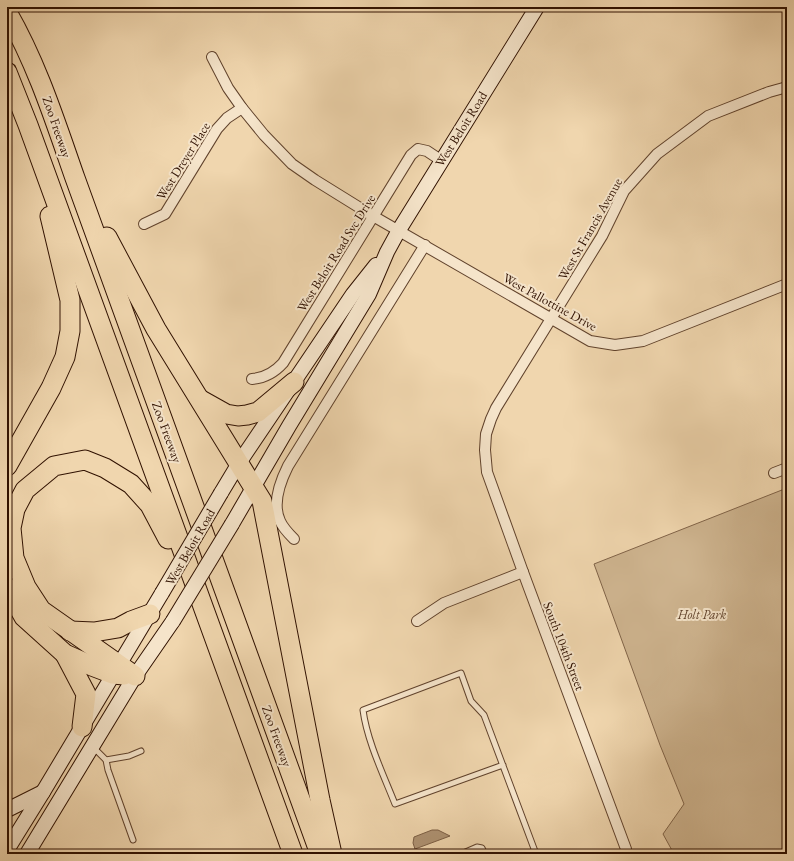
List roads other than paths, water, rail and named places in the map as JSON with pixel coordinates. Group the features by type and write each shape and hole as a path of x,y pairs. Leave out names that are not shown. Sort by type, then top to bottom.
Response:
{"highway":[{"name":"Zoo Freeway","path":"7,12 20,36 46,93 75,178 320,854"},
{"name":"Zoo Freeway","path":"7,72 28,125 293,854"},
{"path":"7,466 51,388 64,357 70,331 70,300 28,125"},
{"path":"75,178 156,329 240,463 262,501 320,800 332,854"},
{"path":"198,398 226,414 238,416 247,415 258,412 294,382"},
{"path":"116,670 70,631 41,610 26,588 14,558 11,528 15,509 25,490 54,466 85,460 105,468 131,484 150,505 202,604"},
{"path":"7,587 24,617 65,654 92,666 116,670 135,676"},
{"path":"70,631 94,632 118,628 131,621 150,614"},
{"path":"65,654 86,694 82,727"}],"main road":[{"name":"West Beloit Road","path":"26,854 82,727 221,493 353,294 386,252 535,8"},
{"name":"West Beloit Road","path":"9,843 52,797 92,747 135,676 173,621 369,294 386,252"},
{"path":"7,810 52,797"},
{"path":"9,843 19,854"},
{"path":"9,843 26,854"}],"street":[{"name":"West Pallottine Drive","path":"212,57 228,88 242,108 264,136 292,164 373,216 590,341 615,345 643,340 787,284"},
{"name":"West St Francis Avenue","path":"485,450 486,434 493,413 602,236 624,191 657,154 708,116 768,92 787,87"},
{"name":"West Dreyer Place","path":"144,224 165,214 217,129 227,118 242,108"},
{"name":"West Beloit Road Svc Drive","path":"252,379 269,375 277,370 282,363 411,155 418,149 427,151 442,161"},
{"path":"294,539 284,528 279,515 278,501 282,480 288,466 424,245"},
{"name":"South 104th Street","path":"485,450 488,472 523,572 626,849"},
{"path":"774,473 787,468"},
{"path":"417,621 444,603 523,572"}],"lane":[{"path":"503,765 395,804 364,721 363,710 461,673 471,701 484,715 503,765 536,854"},
{"path":"92,747 106,760 108,770 133,840"},
{"path":"106,760 115,760 141,751"},
{"path":"461,854 477,847 482,848 485,854"}],"park label":[{"name":"Holt Park","path":"702,614"}]}
